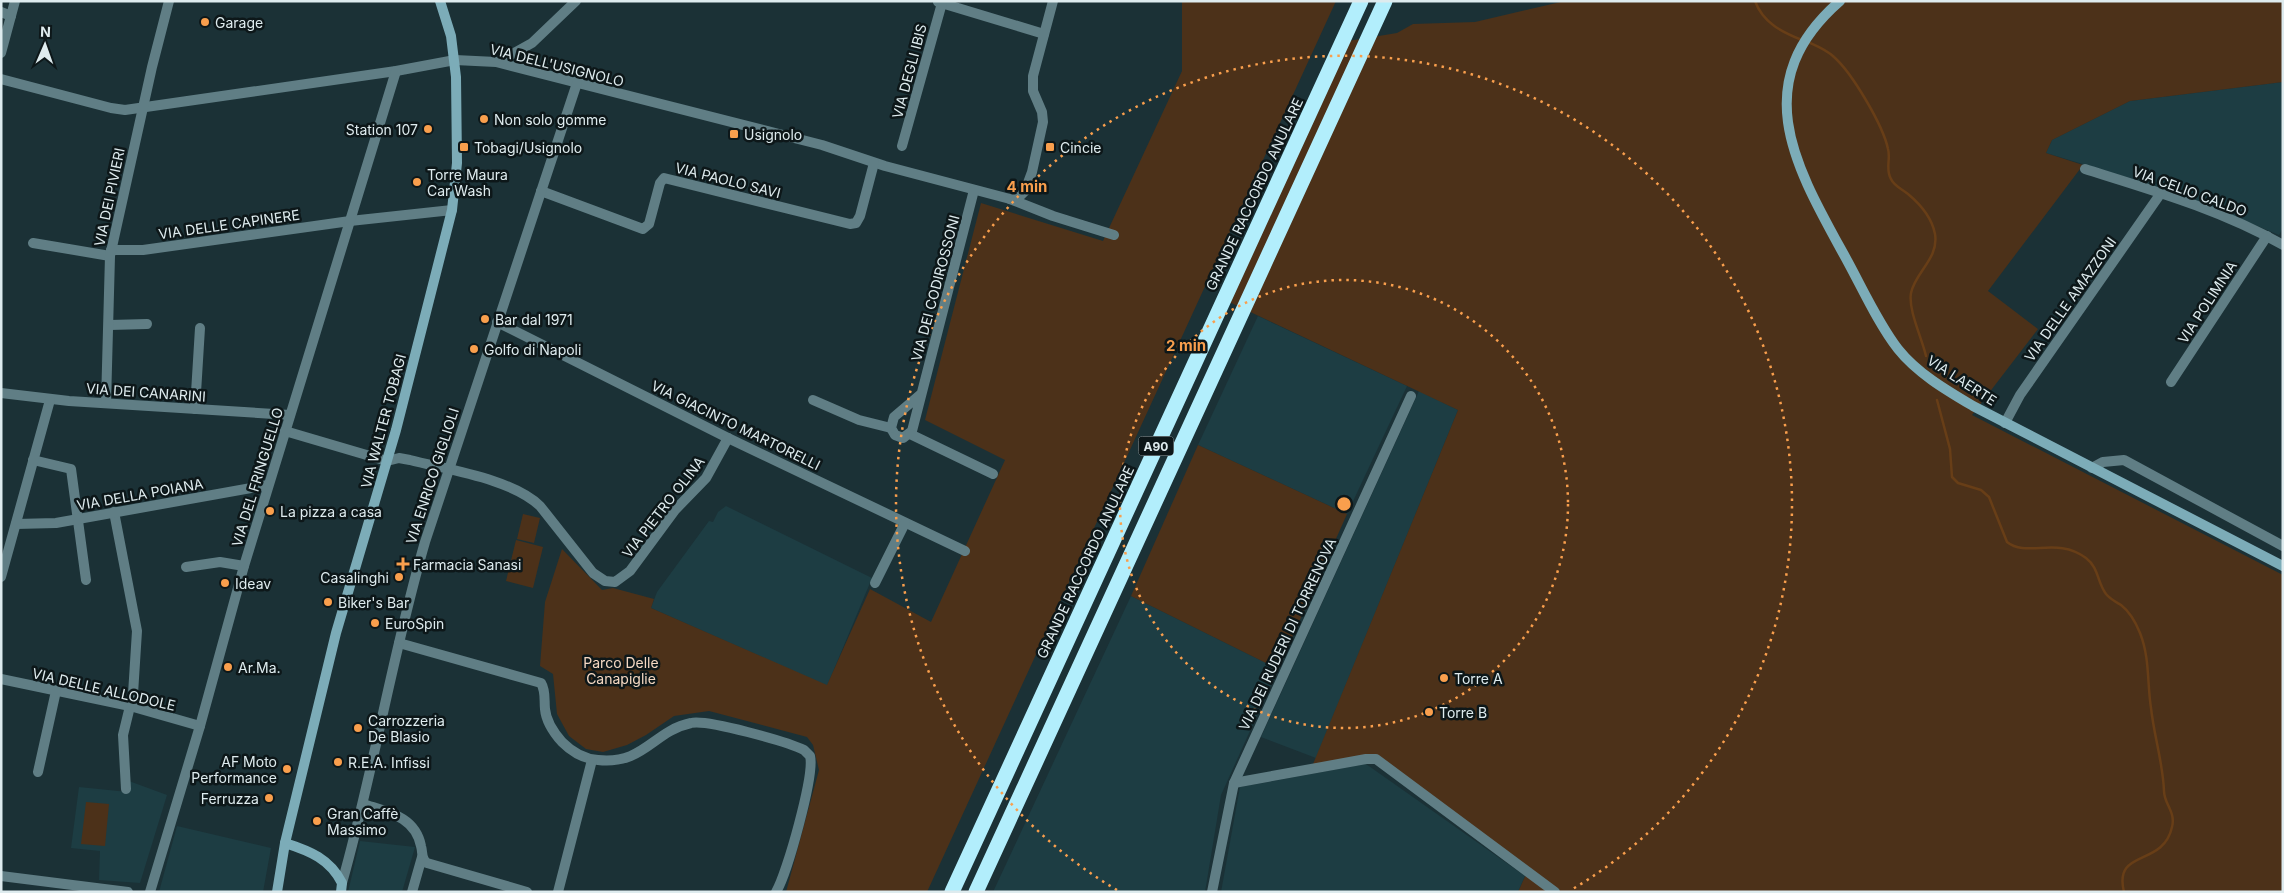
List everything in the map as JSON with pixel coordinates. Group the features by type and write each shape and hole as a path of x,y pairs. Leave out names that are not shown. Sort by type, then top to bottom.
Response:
{"highway":[{"name":"GRANDE RACCORDO ANULARE","path":"952,892 1361,1"},
{"name":"A90","path":"976,892 1384,1"}],"street":[{"path":"1,53 6,14 15,1"},
{"name":"VIA DEI PIVIERI","path":"106,403 110,325 108,283 111,253 169,1"},
{"name":"VIA WALTER TOBAGI","path":"277,892 285,843 338,626 387,460 444,248 452,210 457,140 455,60 451,36 440,1"},
{"path":"498,62 532,43 576,1"},
{"path":"1010,199 1020,196 1024,191 1038,149 1043,120 1034,95 1033,81 1053,1"},
{"name":"VIA LAERTE","path":"1840,1 1815,27 1798,54 1790,78 1788,125 1793,152 1817,204 1887,332 1905,357 1927,376 1967,402 2283,566"},
{"path":"939,2 1044,34"},
{"name":"VIA DEGLI IBIS","path":"902,146 939,2"},
{"name":"VIA DELL'USIGNOLO","path":"1,79 111,108 143,108 396,71 455,60 498,62 806,141 874,163 1010,199 1052,216 1114,235"},
{"name":"VIA DEL FRINGUELLO","path":"150,892 200,726 268,485 396,71"},
{"name":"VIA ENRICO GIGLIOLI","path":"342,887 363,804 411,591 448,470 577,83"},
{"name":"VIA PAOLO SAVI","path":"541,191 643,230 649,224 660,183 664,178 850,224 856,223 860,216 874,163"},
{"name":"VIA CELIO CALDO","path":"2085,169 2160,193 2282,243"},
{"name":"VIA DEI CODIROSSONI","path":"910,434 974,190"},
{"name":"VIA DELLE AMAZZONI","path":"2005,423 2020,394 2160,193"},
{"name":"VIA DELLE CAPINERE","path":"33,243 111,253 350,221 452,210"},
{"name":"VIA POLIMNIA","path":"2171,382 2267,236"},
{"name":"VIA GIACINTO MARTORELLI","path":"497,322 728,438 965,551"},
{"path":"110,325 147,324"},
{"path":"195,409 200,328"},
{"name":"VIA DEI CANARINI","path":"1,393 50,400 290,416"},
{"path":"921,394 894,417 891,428 894,434 900,437 910,434 993,474"},
{"name":"VIA DEI RUDERI DI TORRENOVA","path":"1212,892 1234,783 1411,396"},
{"path":"1,577 50,400"},
{"path":"813,400 859,420 891,428"},
{"path":"285,432 387,460 406,459 448,470"},
{"name":"VIA PIETRO OLINA","path":"448,470 498,483 532,499 546,513 593,573 601,579 611,582 619,581 637,564 676,510 708,475 728,438"},
{"path":"34,460 71,469 76,519 86,580"},
{"path":"2092,468 2103,462 2124,460 2283,546"},
{"name":"VIA DELLA POIANA","path":"16,524 46,524 268,485"},
{"path":"114,512 137,623 134,685 123,741 126,788"},
{"path":"875,583 906,522"},
{"path":"186,567 220,562 244,566"},
{"path":"399,644 541,683 544,689 546,717 552,728 571,750 592,760 610,761 626,759 640,753 674,729 698,722 719,725 804,750 810,756 811,768 801,815 783,879 776,892"},
{"name":"VIA DELLE ALLODOLE","path":"1,679 130,706 200,726"},
{"path":"38,772 56,691"},
{"path":"1234,783 1366,759 1376,759 1555,892"},
{"path":"558,892 592,760"},
{"path":"363,804 409,822 420,841 422,857 412,892"},
{"path":"285,843 323,858 335,870 342,887"},
{"path":"422,857 429,864 527,892"},
{"path":"1,876 128,892"}],"shaded area":[{"path":"2283,82 2283,228 2279,235 2173,191 2046,153 2052,140 2130,101"},
{"path":"1258,316 1407,386 1347,514 1198,445"},
{"path":"1419,391 1458,410 1316,758 1261,737"},
{"path":"726,506 872,578 827,686 651,608 657,592 709,521 713,522 718,512"},
{"path":"1131,596 1278,669 1221,795 1205,892 993,892"},
{"path":"1366,764 1525,876 1518,892 1221,892 1240,787"},
{"path":"129,781 167,795 140,883 99,880 100,851 71,848 79,787 128,792"},
{"path":"177,826 271,848 263,892 159,892"},
{"path":"360,841 415,847 402,892 348,892"}],"green space":[{"name":"Parco Delle Canapiglie","path":"1182,1 1336,1 927,892 786,892 819,770 813,745 807,737 709,711 674,716 627,745 603,752 586,749 569,736 557,714 553,674 540,666 545,602 562,549 602,590 613,588 654,599 651,608 827,685 870,589 931,622 1005,460 925,420 981,203 1103,241 1182,71"},
{"path":"1565,1 2283,1 2283,82 2130,101 2052,140 2046,153 2083,165 1988,291 2038,329 1972,415 2283,575 2283,892 1518,892 1527,872 1376,759 1311,769 1458,410 1223,299 1342,42 1397,33 1413,24 1475,22"},
{"path":"1198,445 1347,514 1278,669 1131,596"},
{"path":"523,514 540,518 534,543 517,539"},
{"path":"516,540 543,547 533,588 506,581"},
{"path":"86,802 109,804 105,846 81,844"}],"waterway":[{"path":"1755,1 1758,9 1774,26 1802,40"},
{"path":"1808,42 1822,48 1831,55 1858,87 1885,139 1889,153 1888,172 1892,181 1921,207 1933,228 1935,234 1934,251 1913,285 1911,293 1913,316 1926,356"},
{"path":"1937,400 1950,449 1952,477 1958,483 1981,490 1989,497 2007,542 2024,548 2064,548 2086,558 2096,571 2106,594 2127,611 2140,633 2147,661 2151,708 2165,796 2173,822 2167,840 2159,848 2132,863 2126,869 2123,878 2124,892"}],"place":[{"name":"Garage","path":"205,22"},
{"name":"Non solo gomme","path":"484,119"},
{"name":"Station 107","path":"428,129"},
{"name":"Usignolo","path":"734,134"},
{"name":"Tobagi/Usignolo","path":"464,147"},
{"name":"Cincie","path":"1050,147"},
{"name":"Torre Maura Car Wash","path":"417,182"},
{"name":"Bar dal 1971","path":"485,319"},
{"name":"Golfo di Napoli","path":"474,349"},
{"name":"La pizza a casa","path":"270,511"},
{"name":"Farmacia Sanasi","path":"403,564"},
{"name":"Casalinghi","path":"399,577"},
{"name":"Ideav","path":"225,583"},
{"name":"Biker's Bar","path":"328,602"},
{"name":"EuroSpin","path":"375,623"},
{"name":"Ar.Ma.","path":"228,667"},
{"name":"Torre A","path":"1444,678"},
{"name":"Torre B","path":"1429,712"},
{"name":"Carrozzeria De Blasio","path":"358,728"},
{"name":"R.E.A. Infissi","path":"338,762"},
{"name":"AF Moto Performance","path":"287,769"},
{"name":"Ferruzza","path":"269,798"},
{"name":"Gran Caffè Massimo","path":"317,821"}]}
